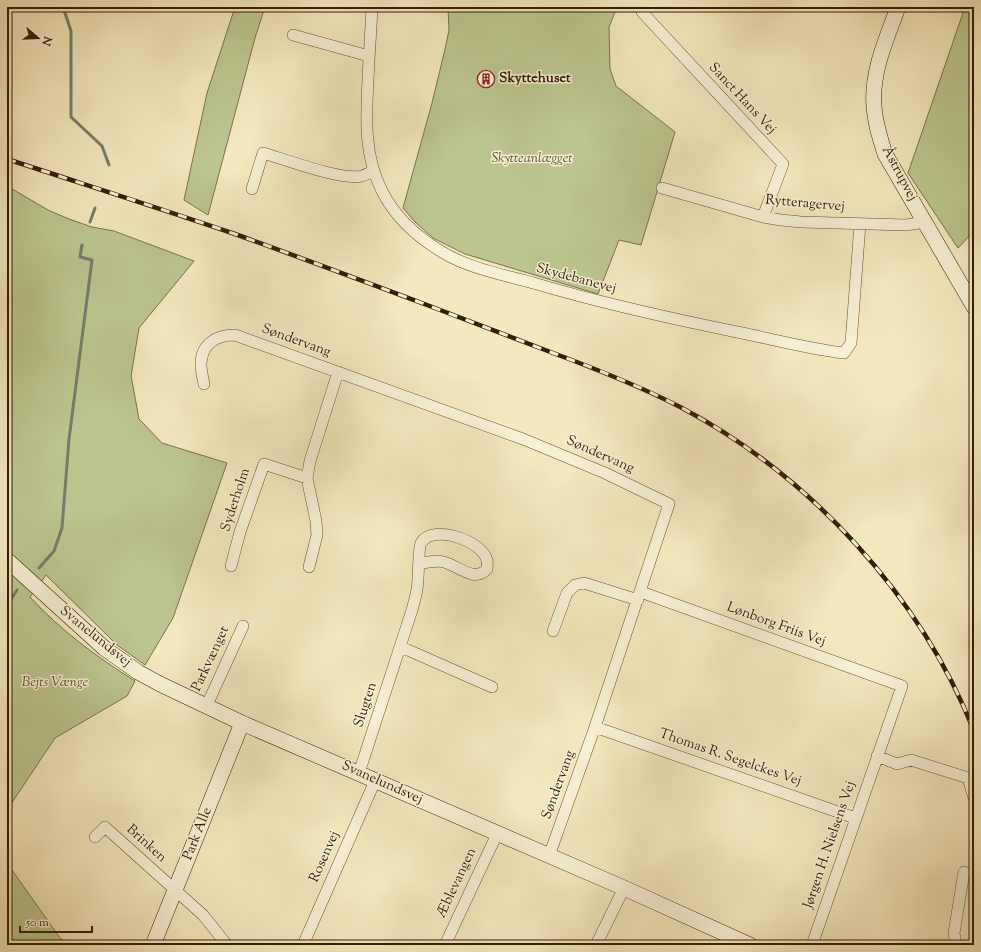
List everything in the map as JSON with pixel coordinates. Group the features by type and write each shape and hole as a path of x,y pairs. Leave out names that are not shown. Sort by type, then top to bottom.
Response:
{"street":[{"name":"Skydebanevej","path":"372,7 366,120 367,146 373,171 394,210 408,227 437,249 464,262 574,295 639,312 844,353 850,343 860,224"},
{"name":"Åstrupvej","path":"898,7 878,62 874,86 874,105 878,130 885,154 974,307"},
{"name":"Sanct Hans Vej","path":"642,12 783,164 763,217"},
{"path":"293,35 369,56"},
{"path":"252,189 262,153 335,174 361,176 373,171"},
{"name":"Rytteragervej","path":"662,188 763,217 801,222 906,225 925,222"},
{"name":"Søndervang","path":"204,384 201,365 202,354 207,346 215,339 224,335 234,335 565,455 669,504 640,596 549,856"},
{"path":"309,566 317,536 316,521 307,478 310,461 338,372"},
{"name":"Syderholm","path":"231,566 240,532 264,464 307,478"},
{"name":"Slugten","path":"359,773 401,647 417,589 420,549 421,542 429,536 441,534 472,543 483,552 487,560 487,569 483,574 478,575 472,574 445,562 437,561 419,564"},
{"name":"Svanelundsvej","path":"7,560 104,648 138,672 242,723 624,888 750,945"},
{"name":"Lønborg Friis Vej","path":"553,632 567,593 575,585 584,583 640,596 902,686"},
{"name":"Parkvænget","path":"207,705 244,626"},
{"path":"401,647 492,687"},
{"name":"Jørgen H. Nielsens Vej","path":"812,945 902,686"},
{"name":"Park Alle","path":"153,945 242,723"},
{"name":"Thomas R. Segelckes Vej","path":"595,727 855,818"},
{"path":"877,756 897,764 911,760 968,778 974,798"},
{"name":"Rosenvej","path":"303,945 375,781"},
{"name":"Brinken","path":"95,837 105,827 202,915 227,945"},
{"name":"Æblevangen","path":"445,945 497,834"},
{"path":"956,945 954,933 964,872"},
{"path":"596,945 624,888"}],"green space":[{"path":"235,7 265,7 255,38 208,215 184,200 207,93"},
{"name":"Skytteanlægget","path":"448,7 617,7 609,27 610,69 616,86 675,132 641,245 619,240 598,294 465,254 433,238 415,222 403,208 432,103 446,45 449,30"},
{"path":"965,7 974,7 974,231 958,248 908,173"},
{"name":"Bejts Vænge","path":"7,186 48,210 69,219 92,227 114,231 194,261 139,328 131,376 139,419 162,443 227,463 173,618 145,665 117,645 46,575 30,597 66,632 135,681 127,696 55,738 7,810"},
{"path":"7,863 60,938 70,945 7,945"}],"waterway":[{"path":"61,7 65,13 71,31 71,117 102,146 109,165"},
{"path":"90,222 95,208"},
{"path":"39,568 54,551 62,528 69,439 92,260 80,257 82,245"},
{"path":"7,613 10,601 17,590"}],"railway":[{"path":"7,159 150,205 307,260 585,365 634,385 682,408 729,436 774,468 816,504 856,544 892,587 924,633 951,681 974,731"}],"place":[{"name":"Skyttehuset","path":"486,79"}]}
